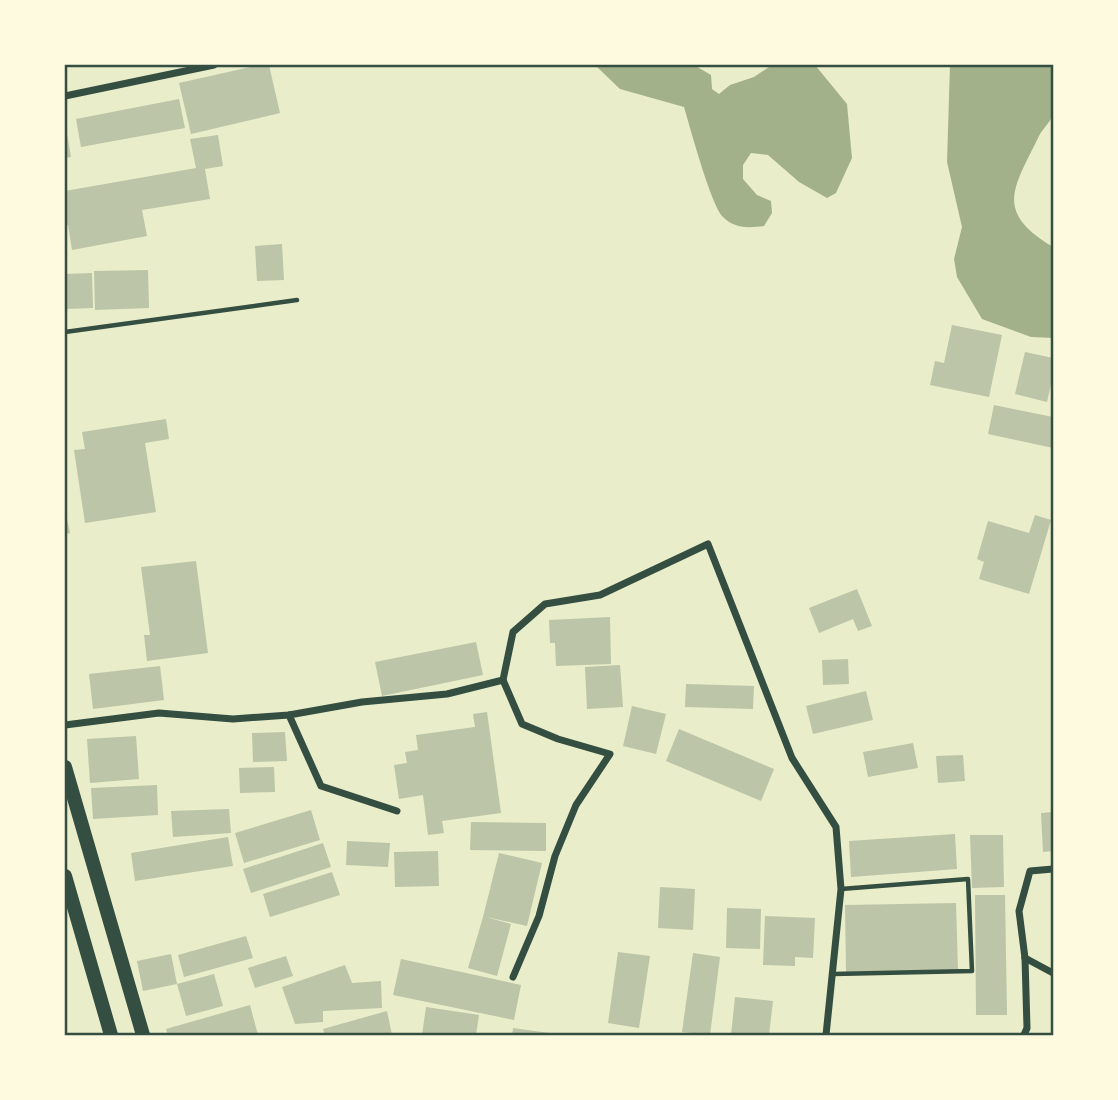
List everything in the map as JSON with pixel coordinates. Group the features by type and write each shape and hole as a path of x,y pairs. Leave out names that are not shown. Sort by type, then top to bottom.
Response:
{"main road":[{"path":"65,767 143,1035"},
{"path":"65,876 111,1035"}],"street":[{"path":"65,96 214,65"},
{"path":"513,977 539,916 555,856 576,805 610,754 558,740 522,724 503,680 513,632 545,604 600,596 708,544 792,758 836,827 841,889 825,1035"},
{"path":"65,725 159,713 233,719 289,715 362,702 447,694 503,680"},
{"path":"289,715 321,786 397,811"},
{"path":"1024,1035 1027,1028 1025,958 1019,911 1030,871 1053,869"},
{"path":"1025,958 1053,973"}],"lane":[{"path":"65,332 297,300"},
{"path":"833,974 972,971 968,879 841,889"}],"shaded area":[{"path":"595,65 694,65 711,75 712,89 719,94 730,85 754,77 772,65 815,65 847,104 852,158 836,193 827,198 799,182 768,155 751,153 743,165 743,179 757,195 771,201 772,213 764,226 737,226 723,217 718,210 684,107 620,89"},
{"path":"950,65 1053,65 1052,116 1022,170 1014,198 1022,222 1053,247 1053,338 1031,337 982,319 957,277 954,259 962,227 947,162"}],"building":[{"path":"269,65 280,113 191,134 179,83"},
{"path":"179,99 185,128 81,147 76,119"},
{"path":"65,129 71,157 65,158"},
{"path":"218,135 223,166 205,169 210,199 142,210 147,236 72,250 68,225 65,225 65,191 196,168 190,139"},
{"path":"282,244 284,280 257,281 255,246"},
{"path":"148,270 149,308 95,310 94,271"},
{"path":"92,273 93,308 65,309 65,274"},
{"path":"952,325 1002,335 989,397 930,385 935,361 944,363"},
{"path":"1025,352 1053,358 1053,375 1047,402 1015,394"},
{"path":"994,405 1053,417 1053,448 988,434"},
{"path":"166,419 169,439 145,443 156,512 85,523 74,450 85,449 82,432"},
{"path":"65,509 70,533 65,534"},
{"path":"1035,515 1051,520 1029,594 979,579 984,562 977,559 988,521 1029,533"},
{"path":"196,561 208,653 147,661 144,635 150,635 141,567"},
{"path":"857,589 872,626 858,631 853,619 819,633 809,608"},
{"path":"610,617 611,664 556,666 555,643 550,643 549,620"},
{"path":"476,642 483,675 382,696 375,662"},
{"path":"848,659 849,684 823,685 822,660"},
{"path":"620,665 623,707 587,709 585,667"},
{"path":"160,666 164,700 93,709 89,674"},
{"path":"686,684 754,686 753,709 685,707"},
{"path":"866,691 873,720 813,734 806,706"},
{"path":"632,706 666,714 656,754 623,746"},
{"path":"487,712 501,813 442,821 444,833 428,835 423,795 399,799 394,765 407,763 405,752 418,750 416,735 475,727 473,714"},
{"path":"679,729 774,769 761,801 666,761"},
{"path":"285,732 287,761 253,762 252,733"},
{"path":"136,736 139,779 90,783 87,739"},
{"path":"913,743 918,768 868,777 863,752"},
{"path":"963,755 965,781 938,783 936,756"},
{"path":"274,767 275,792 240,793 239,768"},
{"path":"157,785 158,815 93,819 91,788"},
{"path":"229,809 231,833 173,837 171,811"},
{"path":"311,810 320,840 244,863 235,833"},
{"path":"1053,812 1053,851 1043,852 1041,813"},
{"path":"471,822 546,823 546,851 470,850"},
{"path":"955,834 957,869 851,877 849,841"},
{"path":"970,835 1003,835 1004,887 972,888"},
{"path":"228,837 233,866 135,881 131,853"},
{"path":"347,841 390,843 388,867 346,865"},
{"path":"323,843 331,867 251,893 243,869"},
{"path":"438,851 439,886 395,887 394,852"},
{"path":"499,853 542,863 527,926 486,917 511,924 497,976 468,968"},
{"path":"332,872 340,895 270,917 263,894"},
{"path":"660,887 695,889 693,930 658,928"},
{"path":"975,895 1005,895 1007,1015 976,1015"},
{"path":"956,903 958,970 846,972 845,905"},
{"path":"727,908 761,909 760,949 726,948"},
{"path":"765,916 815,918 813,958 795,957 795,966 763,965"},
{"path":"246,936 253,958 184,977 178,955"},
{"path":"618,952 650,956 639,1028 608,1023"},
{"path":"693,953 720,957 710,1035 682,1032"},
{"path":"171,954 177,984 143,991 137,961"},
{"path":"286,956 293,976 255,988 248,968"},
{"path":"401,959 521,985 514,1020 393,995"},
{"path":"345,965 352,983 381,981 382,1008 323,1011 323,1022 295,1024 282,987"},
{"path":"214,974 223,1006 186,1016 177,984"},
{"path":"735,997 773,1001 769,1035 731,1035"},
{"path":"250,1005 258,1035 168,1035 166,1029"},
{"path":"426,1007 479,1015 476,1035 422,1035"},
{"path":"387,1011 392,1035 325,1035 323,1029"},
{"path":"513,1028 557,1034 557,1035 512,1035"}]}
